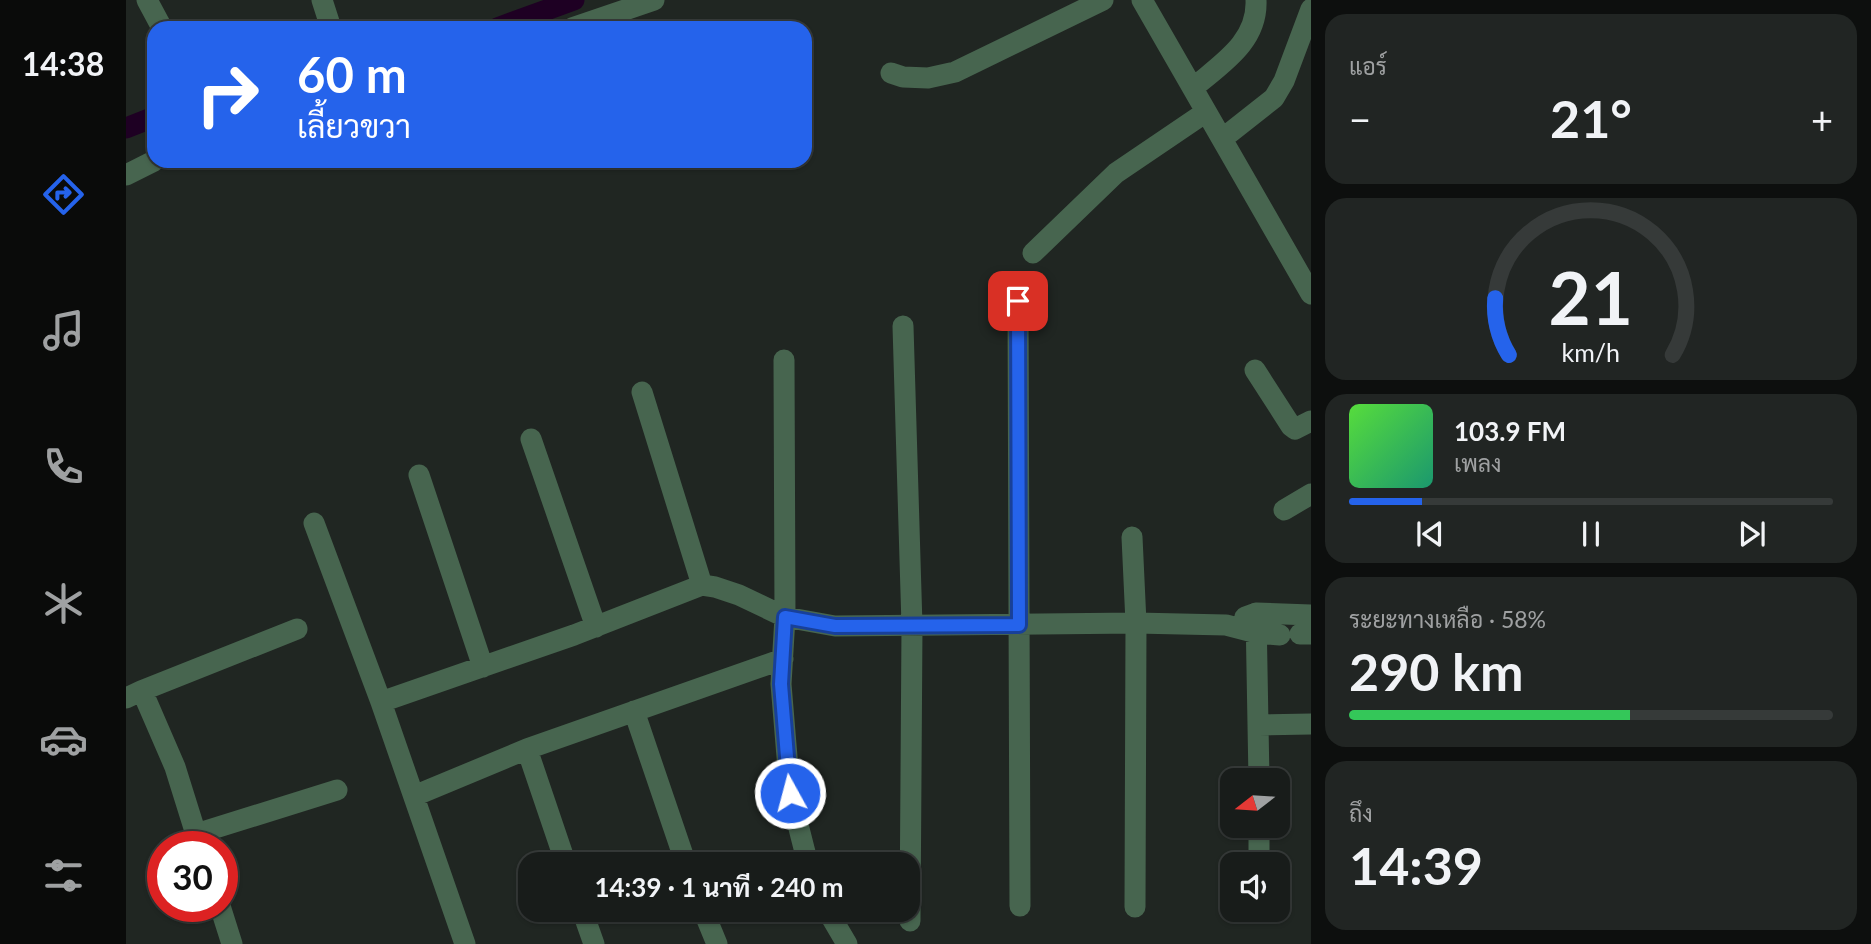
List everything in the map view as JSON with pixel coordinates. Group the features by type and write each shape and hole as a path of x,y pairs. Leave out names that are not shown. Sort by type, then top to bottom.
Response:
{"street":[{"path":"147,0 158,21"},
{"path":"322,0 329,21"},
{"path":"620,21 654,0"},
{"path":"891,73 903,77 929,78 956,72 1103,0"},
{"path":"1142,0 1311,294"},
{"path":"1193,88 1245,43 1254,24 1256,0"},
{"path":"1222,139 1274,97 1284,81 1311,9"},
{"path":"1033,254 1116,173 1206,112"},
{"path":"126,175 147,164"},
{"path":"1018,301 1020,906"},
{"path":"903,326 912,626 910,852"},
{"path":"784,360 785,617 782,696 790,793 805,852"},
{"path":"1255,370 1291,426 1295,429 1311,421"},
{"path":"642,392 702,585"},
{"path":"531,439 596,626"},
{"path":"419,475 483,667"},
{"path":"1284,510 1311,494"},
{"path":"314,523 381,702 465,944"},
{"path":"1132,537 1136,623 1135,907"},
{"path":"381,702 596,626 702,585 716,587 785,617 835,626 1136,623 1226,625 1311,615"},
{"path":"1256,623 1297,634"},
{"path":"1256,623 1259,768"},
{"path":"195,831 175,767 134,695 297,629"},
{"path":"414,796 527,749 783,659"},
{"path":"634,711 682,852"},
{"path":"1259,724 1311,724"},
{"path":"527,749 562,852"},
{"path":"225,831 337,790"},
{"path":"225,922 232,944"},
{"path":"586,922 594,944"},
{"path":"708,922 717,944"},
{"path":"834,922 847,944"}],"waterway":[{"path":"516,21 574,0"},
{"path":"126,128 147,120"}],"route":[{"path":"790,793 781,684 785,617 835,626 1019,625 1018,301"}]}
